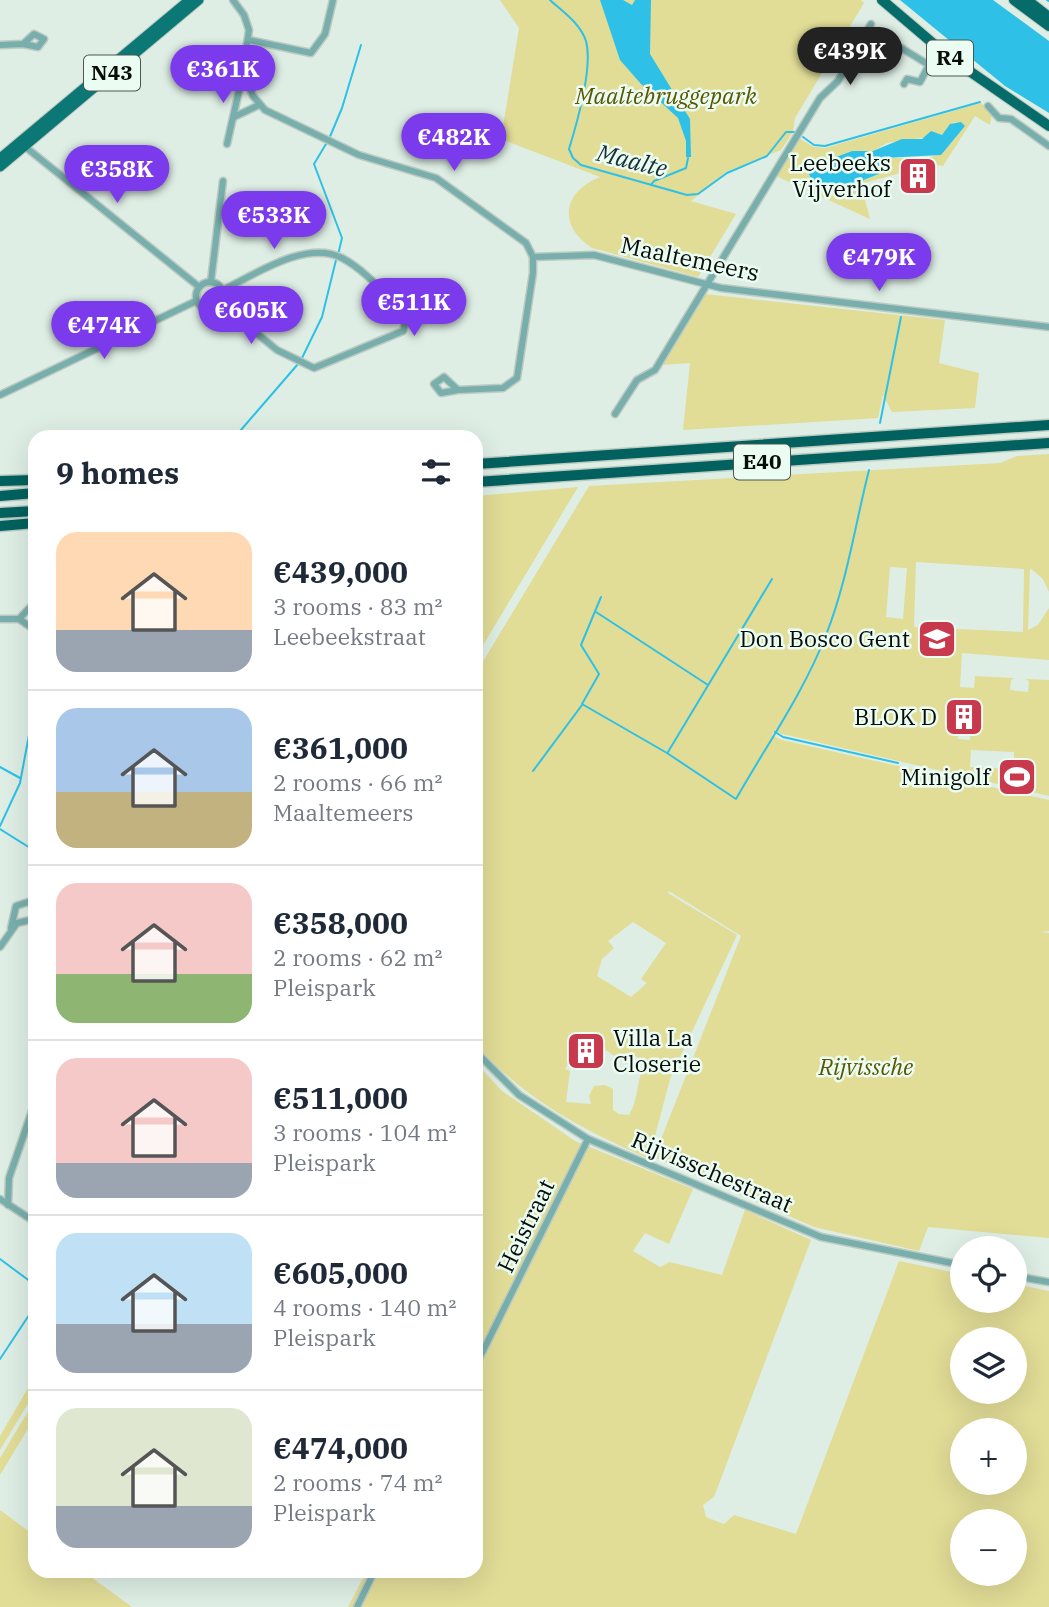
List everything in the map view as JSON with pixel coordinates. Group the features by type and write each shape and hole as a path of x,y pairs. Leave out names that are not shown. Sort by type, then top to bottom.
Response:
{"highway":[{"name":"R4","path":"883,0 948,57 1049,126"},
{"path":"1014,0 1049,26"},
{"path":"1027,0 1049,17"},
{"name":"E40","path":"483,464 1049,425"},
{"name":"E40","path":"483,482 1049,443"},
{"path":"0,481 28,480"},
{"path":"0,496 28,494"},
{"path":"0,513 28,511"},
{"path":"0,526 28,524"}],"main road":[{"name":"N43","path":"0,167 22,144 189,0"},
{"name":"N43","path":"0,158 22,144 199,0"}],"street":[{"path":"228,144 249,40 247,22 233,0"},
{"path":"249,40 312,53 325,34 333,0"},
{"path":"615,414 637,380 655,370 820,98 838,81 870,26 929,65 920,82 907,79 904,84"},
{"path":"0,45 23,44"},
{"path":"243,71 259,105 359,155 436,178 517,235 533,257 517,378 503,388 458,390"},
{"path":"234,117 259,105"},
{"path":"988,106 999,118 1011,118 1049,146"},
{"path":"22,144 198,286"},
{"path":"211,281 223,181"},
{"name":"Maaltemeers","path":"533,257 594,255 706,285 1049,327"},
{"path":"222,304 277,350 314,368 403,331 407,316 363,273 336,256 295,258 223,290"},
{"path":"198,286 211,281"},
{"path":"211,281 223,290"},
{"path":"196,301 198,286"},
{"path":"222,304 223,290"},
{"path":"196,301 208,310 222,304"},
{"path":"0,395 196,301"},
{"path":"19,619 28,609"},
{"path":"0,619 19,619 28,625"},
{"path":"0,947 11,928 16,906 28,902"},
{"path":"11,928 28,920"},
{"name":"Rijvisschestraat","path":"483,1059 511,1088 588,1139 821,1237 950,1263"},
{"path":"8,1205 9,1178 28,1122"},
{"name":"Heistraat","path":"483,1351 588,1139"},
{"path":"0,1182 9,1178"},
{"path":"0,1199 28,1218"},
{"path":"1027,1278 1049,1282"},
{"path":"357,1607 371,1578"}],"green space":[{"name":"Maaltebruggepark","path":"500,0 861,0 864,3 795,118 793,132 781,150 726,172 691,201 736,214 698,277 592,248 573,229 569,210 578,191 600,177 501,139 519,28"},
{"path":"981,103 992,112 990,125 975,116 943,166 932,164 861,184 870,219 776,176 800,139 814,147 825,148","holes":["954,122 965,126 938,154 922,158 884,158 879,174 849,185 827,187 817,184 810,177 807,167 816,160 828,160 851,151 873,151 887,143 942,135"]},
{"path":"705,294 945,320 939,363 979,373 975,408 892,412 883,395 878,418 683,430 690,363 661,365"},
{"name":"Rijvissche","path":"1049,454 1049,592 1043,579 1030,568 1028,630 1038,625 1049,608 1049,660 962,653 960,687 974,688 975,676 1014,678 1011,680 1010,690 1028,692 1029,681 1025,679 1049,680 1049,796 774,732 772,735 782,740 1049,800 1049,931 1041,932 1049,933 1049,1238 928,1227 919,1251 814,1227 654,1157 741,936 669,891 668,893 737,935 670,1079 649,1159 556,1112 515,1082 483,1052 483,661 589,486 1000,463 1017,456","holes":["916,562 1024,569 1023,632 914,627","890,567 907,568 903,619 886,617","959,704 972,704 970,740 958,739 956,709","971,750 1014,752 1014,769 970,767","633,922 666,943 641,979 647,983 631,997 597,976 602,959 614,948 608,941","584,1036 627,1064 634,1055 645,1063 629,1115 613,1110 613,1089 605,1085 594,1086 589,1096 591,1104 566,1102 570,1071 565,1069"]},
{"path":"578,487 483,645 483,495"},
{"path":"483,1071 502,1091 575,1141 693,1189 669,1244 645,1233 633,1251 660,1267 670,1262 722,1275 745,1210 811,1240 714,1497 703,1505 706,1517 724,1524 734,1515 796,1534 899,1261 950,1272 950,1313 1027,1313 1027,1286 1049,1291 1049,1607 348,1607 363,1578 483,1578"},
{"path":"28,1388 28,1404 0,1450 0,1436"},
{"path":"28,1412 28,1429 0,1475 0,1458"},
{"path":"0,1510 28,1531 28,1578 92,1578 132,1607 0,1607"}],"water":[{"path":"600,0 623,0 632,5 635,0 651,0 650,54 690,119 691,157 686,157 686,141 678,118 641,84 620,60"},
{"path":"900,0 993,0 1049,41 1049,113 1005,86"},
{"path":"961,122 965,126 941,155 884,158 879,174 851,185 820,186 810,177 807,167 814,161 828,160 852,151 873,151 902,139 922,139 931,131 942,135 950,124"}],"waterway":[{"name":"Maalte","path":"550,0 575,23 586,41 586,80 569,149 573,158 581,165 687,195 698,194 727,173 767,156 786,132 795,132"},
{"path":"329,139 342,108 361,45"},
{"name":"Maalte","path":"803,137 814,145 825,146 980,102"},
{"path":"326,144 314,164 342,238 338,255"},
{"path":"651,185 654,181 686,168 688,158"},
{"path":"301,360 322,317 336,260"},
{"path":"880,423 901,317"},
{"path":"241,430 298,364"},
{"path":"601,597 581,645 599,674 582,704 667,753 736,799 796,698 826,635 845,574 869,470"},
{"path":"668,752 772,579"},
{"path":"596,612 708,685"},
{"path":"533,771 582,705"},
{"path":"775,732 783,737 898,763"},
{"path":"0,826 20,783 28,740"},
{"path":"0,767 20,778"},
{"path":"0,829 28,847"},
{"path":"0,1259 28,1280"},
{"path":"0,1359 28,1317"}],"place":[{"name":"Leebeeks Vijverhof","path":"918,176"},
{"name":"Don Bosco Gent","path":"937,639"},
{"name":"BLOK D","path":"964,717"},
{"name":"Minigolf","path":"1017,777"},
{"name":"Villa La Closerie","path":"586,1051"}]}
